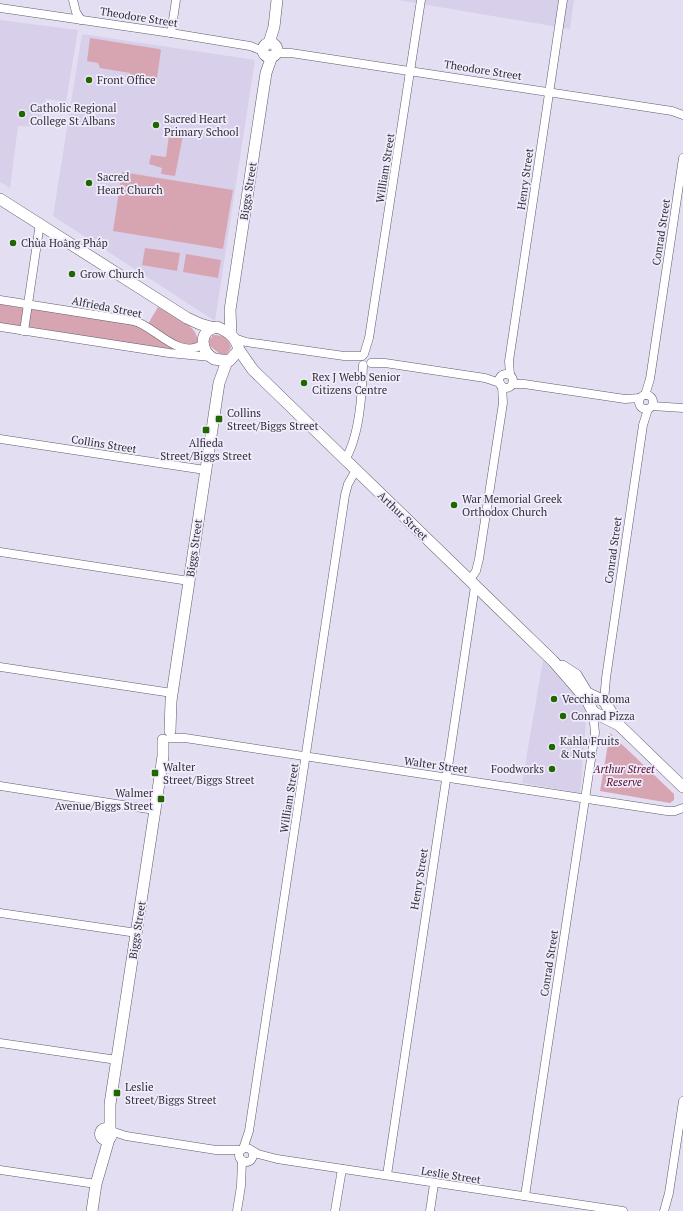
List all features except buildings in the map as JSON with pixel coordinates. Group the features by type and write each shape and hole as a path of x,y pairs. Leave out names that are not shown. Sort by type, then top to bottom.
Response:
{"street":[{"path":"59,16 67,10 73,0"},
{"path":"73,0 76,12 81,20"},
{"path":"171,33 176,0"},
{"name":"Biggs Street","path":"233,336 230,310 277,0"},
{"name":"William Street","path":"345,460 351,449 354,438 421,0"},
{"name":"Henry Street","path":"387,1176 446,777 472,583 478,566 563,0"},
{"name":"Theodore Street","path":"0,8 549,91 672,111 683,115"},
{"path":"683,110 683,115"},
{"name":"Theodore Street","path":"672,111 683,110"},
{"name":"Conrad Street","path":"525,1196 599,706 606,678 683,158"},
{"path":"0,199 40,223 187,318 200,324 216,327 233,336 256,343 683,408"},
{"path":"24,331 40,223"},
{"name":"Alfrieda Street","path":"0,300 138,322 149,327 166,340 182,347 196,348 203,341"},
{"name":"Biggs Street","path":"216,327 223,322 230,310"},
{"path":"187,318 203,341 206,351 213,358"},
{"path":"0,327 228,361 239,349 256,343"},
{"path":"203,341 207,332 216,327"},
{"path":"233,336 239,349"},
{"name":"Arthur Street","path":"239,349 253,370 553,661 576,675 587,693 599,706 683,787"},
{"name":"Biggs Street","path":"213,358 219,383"},
{"name":"Biggs Street","path":"92,1211 96,1184 107,1134 110,1104 167,736 205,470 219,383 228,361"},
{"name":"Arthur Street","path":"228,361 240,363 253,370"},
{"name":"Collins Street","path":"0,439 205,470"},
{"name":"William Street","path":"237,1211 345,495 348,484 356,470"},
{"path":"0,552 189,581"},
{"path":"0,667 172,693"},
{"name":"Walter Street","path":"167,736 667,811 683,808"},
{"path":"0,786 155,810"},
{"path":"0,913 137,933"},
{"path":"0,1043 117,1060"},
{"path":"664,1211 669,1193 683,1101"},
{"name":"Leslie Street","path":"107,1134 245,1155 258,1154 277,1159 434,1184 623,1211"},
{"path":"336,1211 342,1169"},
{"path":"0,1170 96,1184"},
{"path":"430,1211 434,1184"},
{"path":"669,1193 670,1211"}],"shaded area":[{"path":"398,0 574,0 570,29"},
{"name":"Catholic Regional College St Albans","path":"0,20 78,30 66,102 46,99 42,127 18,126 10,188 0,182"},
{"name":"Sacred Heart Primary School","path":"82,34 255,60 215,321 53,216"},
{"path":"543,660 587,710 580,793 522,783"}],"green space":[{"path":"90,38 161,50 156,84 129,80 130,73 100,68 98,63 87,61"},
{"path":"170,128 184,130 175,176 161,174 162,168 149,164 151,155 166,157"},
{"path":"122,172 233,190 223,249 113,231"},
{"path":"145,248 180,253 177,271 142,265"},
{"path":"186,254 221,260 218,278 183,272"},
{"path":"0,304 22,308 24,311 21,326 0,324"},
{"path":"158,307 184,321 190,326 195,332 197,344 184,345 178,343 171,340 148,324"},
{"path":"34,309 139,325 182,352 28,327 30,310"},
{"path":"213,335 222,337 229,342 231,348 227,354 220,354 210,346 209,341"},
{"name":"Arthur Street Reserve","path":"610,733 674,794 674,800 670,803 600,791"}],"place":[{"name":"Front Office","path":"89,80"},
{"name":"Catholic Regional College St Albans","path":"22,114"},
{"name":"Sacred Heart Primary School","path":"156,125"},
{"name":"Sacred Heart Church","path":"89,183"},
{"name":"Chùa Hoằng Pháp","path":"13,243"},
{"name":"Grow Church","path":"72,274"},
{"name":"Rex J Webb Senior Citizens Centre","path":"304,383"},
{"name":"Collins Street/Biggs Street","path":"219,419"},
{"name":"Alfieda Street/Biggs Street","path":"206,430"},
{"name":"War Memorial Greek Orthodox Church","path":"454,505"},
{"name":"Vecchia Roma","path":"554,699"},
{"name":"Conrad Pizza","path":"563,716"},
{"name":"Kahla Fruits & Nuts","path":"552,747"},
{"name":"Foodworks","path":"552,769"},
{"name":"Walter Street/Biggs Street","path":"155,773"},
{"name":"Walmer Avenue/Biggs Street","path":"161,799"},
{"name":"Leslie Street/Biggs Street","path":"117,1093"}]}
